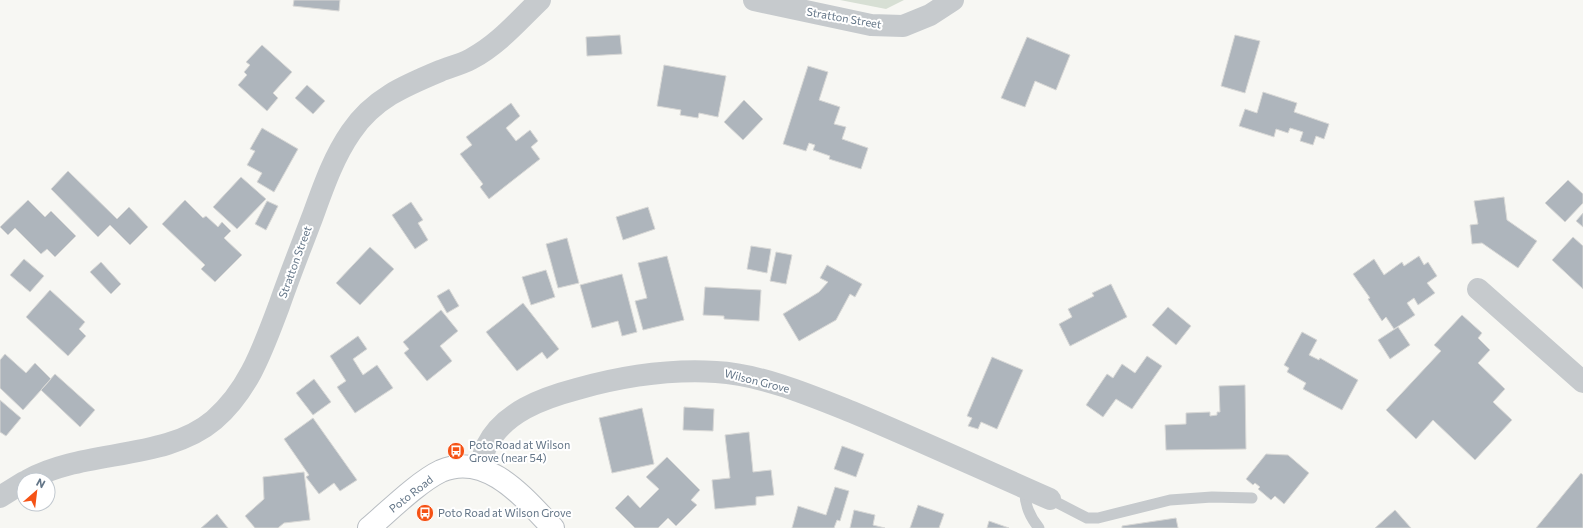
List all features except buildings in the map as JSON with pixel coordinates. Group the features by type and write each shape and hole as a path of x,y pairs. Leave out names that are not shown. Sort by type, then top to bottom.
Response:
{"street":[{"name":"Stratton Street","path":"44,472 69,464 178,440 195,432 213,420 233,401 250,376 265,343 326,178 341,147 359,121 391,93 470,60 489,48 500,40 540,0"},
{"name":"Stratton Street","path":"754,0 871,24 903,26 930,15 953,0"},
{"path":"1478,289 1583,382"},
{"name":"Wilson Grove","path":"480,468 486,448 497,432 520,412 537,402 593,384 638,374 681,371 717,372 756,379 817,398 934,446 1050,500"},
{"name":"Poto Road","path":"369,528 426,481 441,471 455,467 468,466 480,468 503,480 553,528"},
{"path":"0,497 16,487"}],"lane":[{"path":"1025,488 1026,507 1031,519 1039,528"},
{"path":"1050,500 1088,518 1098,518 1170,500 1212,497 1252,498"}],"shaded area":[{"path":"840,0 904,0 886,9"}],"place":[{"name":"Poto Road at Wilson Grove (near 54)","path":"456,451"},
{"name":"Poto Road at Wilson Grove","path":"425,513"}]}
